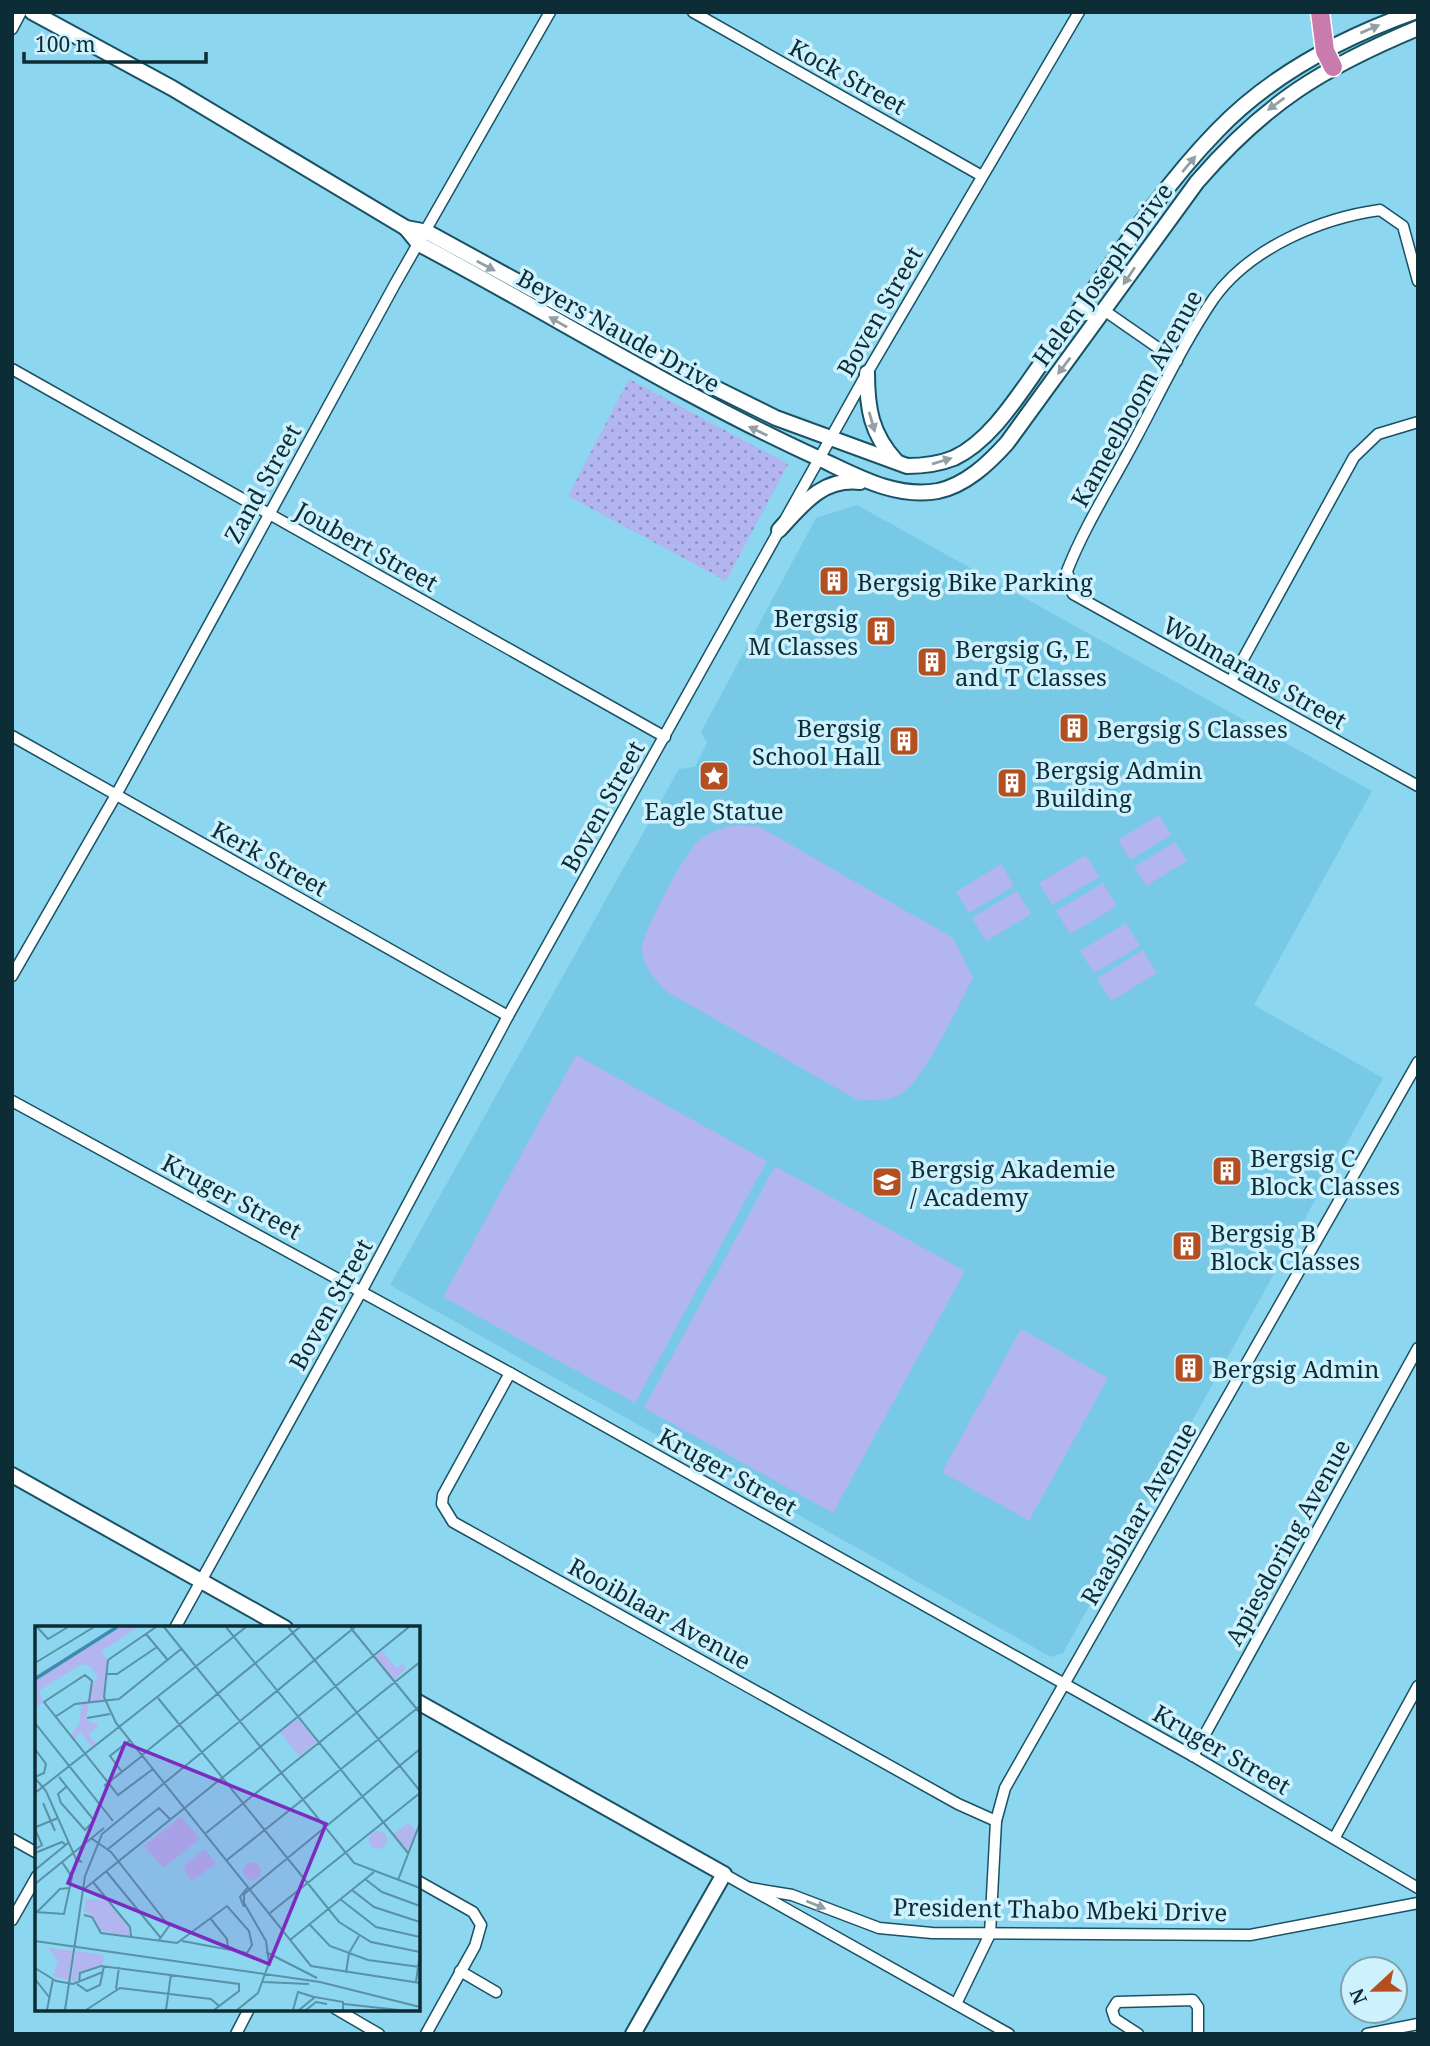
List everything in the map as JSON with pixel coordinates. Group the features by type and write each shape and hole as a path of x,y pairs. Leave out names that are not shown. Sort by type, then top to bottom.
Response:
{"highway":[{"path":"1320,12 1325,51 1333,68"}],"street":[{"path":"12,29 21,12"},
{"name":"Beyers Naude Drive","path":"32,12 172,89 678,390 820,459"},
{"name":"Zand Street","path":"12,975 116,795 268,515 550,12"},
{"name":"Kock Street","path":"693,12 982,176"},
{"name":"Boven Street","path":"176,1626 362,1290 508,1016 779,530 867,373 1079,12"},
{"name":"Helen Joseph Drive","path":"830,439 898,463 928,466 955,457 982,437 1076,317 1162,196 1215,132 1272,83 1325,51 1414,12"},
{"name":"Helen Joseph Drive","path":"820,459 868,483 911,492 939,491 984,467 1007,443 1197,182 1231,142 1283,98 1333,68 1418,28"},
{"name":"Kameelboom Avenue","path":"1073,594 1067,580 1072,559 1177,361 1215,298 1256,259 1292,237 1347,215 1380,210 1403,226 1418,282"},
{"name":"Beyers Naude Drive","path":"423,238 776,418 830,439"},
{"path":"1076,317 1105,311 1177,361"},
{"name":"Joubert Street","path":"12,369 665,737"},
{"path":"867,373 867,401 873,428 882,446 898,463"},
{"path":"1231,681 1354,457 1378,434 1418,422"},
{"path":"779,530 823,486 848,481 868,483"},
{"name":"Wolmarans Street","path":"1073,594 1418,786"},
{"name":"Kerk Street","path":"12,736 508,1016"},
{"name":"Raasblaar Avenue","path":"957,2004 990,1934 996,1821 1005,1788 1418,1062"},
{"name":"Kruger Street","path":"12,1101 362,1290 1193,1756 1418,1888"},
{"name":"Apiesdoring Avenue","path":"1193,1756 1418,1349"},
{"name":"Rooiblaar Avenue","path":"510,1373 443,1495 442,1504 453,1522 958,1804 996,1821"},
{"path":"12,1475 282,1626"},
{"path":"1335,1838 1418,1686"},
{"name":"President Thabo Mbeki Drive","path":"420,1703 750,1888 792,1895 864,1924 895,1931 1250,1935 1418,1903"},
{"path":"12,1839 35,1852"},
{"path":"633,2034 724,1874"},
{"path":"12,1920 35,1880"},
{"path":"420,1882 473,1913 481,1925 479,1936 426,2034"},
{"path":"750,1888 1009,2034"},
{"path":"460,1971 496,1992"},
{"path":"1138,2034 1115,2019 1112,2010 1117,2002 1193,2000 1198,2007 1198,2034"},
{"path":"236,2034 248,2011"},
{"path":"339,2011 379,2034"},
{"path":"1367,2034 1418,2024"}],"shaded area":[{"path":"629,379 788,464 726,581 568,496"},
{"name":"Bergsig Akademie / Academy","path":"857,505 1372,791 1254,1005 1383,1078 1063,1653 1051,1657 390,1285 679,769 695,767 707,743 701,732 816,518"},
{"path":"1159,815 1171,835 1130,860 1118,840"},
{"path":"737,825 760,827 953,938 973,978 919,1075 899,1095 878,1100 856,1099 667,992 648,968 642,951 649,928 692,848 698,841 717,830"},
{"path":"1175,842 1187,861 1146,886 1134,867"},
{"path":"1086,855 1099,877 1052,905 1039,883"},
{"path":"1001,864 1014,886 969,913 956,892"},
{"path":"1103,883 1117,906 1070,934 1056,911"},
{"path":"1017,891 1031,914 986,941 972,918"},
{"path":"1126,923 1140,946 1094,973 1080,951"},
{"path":"1143,950 1157,973 1111,1001 1097,978"},
{"path":"576,1055 767,1161 635,1403 443,1297"},
{"path":"775,1166 965,1271 833,1513 644,1408"},
{"path":"1021,1329 1108,1378 1029,1521 942,1472"}],"place":[{"name":"Bergsig Bike Parking","path":"834,581"},
{"name":"Bergsig M Classes","path":"881,631"},
{"name":"Bergsig G, E and T Classes","path":"932,662"},
{"name":"Bergsig S Classes","path":"1074,728"},
{"name":"Bergsig School Hall","path":"904,741"},
{"name":"Eagle Statue","path":"714,776"},
{"name":"Bergsig Admin Building","path":"1012,783"},
{"name":"Bergsig C Block Classes","path":"1227,1171"},
{"name":"Bergsig Akademie / Academy","path":"887,1182"},
{"name":"Bergsig B Block Classes","path":"1187,1246"},
{"name":"Bergsig Admin","path":"1189,1368"}]}
